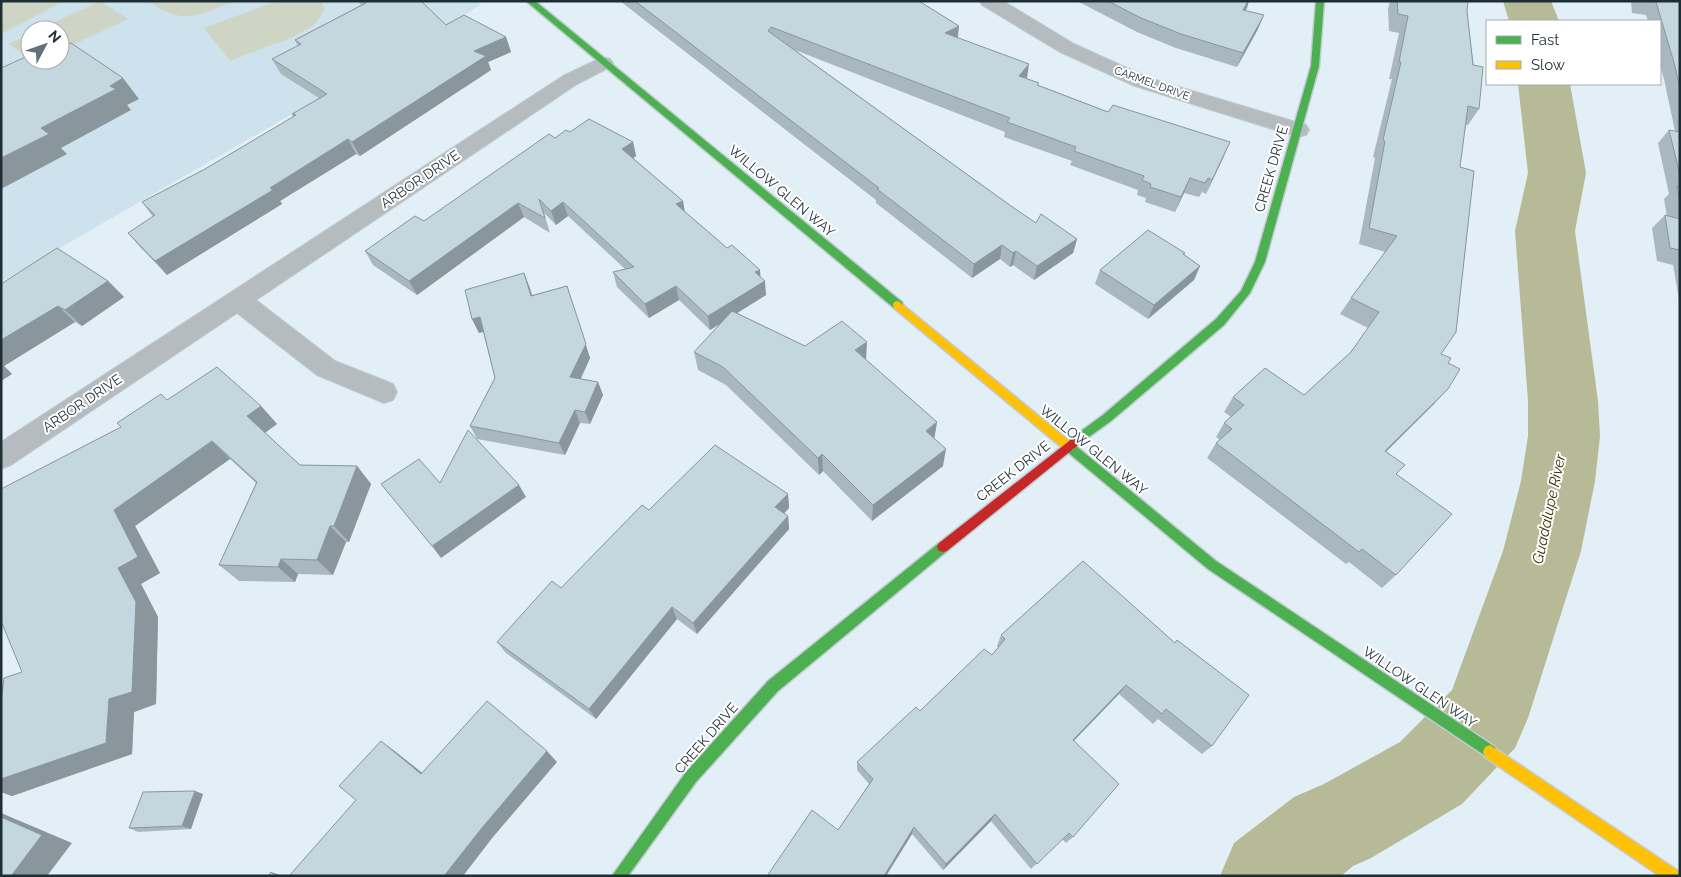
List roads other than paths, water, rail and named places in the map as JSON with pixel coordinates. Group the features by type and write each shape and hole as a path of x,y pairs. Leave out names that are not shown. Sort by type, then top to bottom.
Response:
{"street":[{"name":"WILLOW GLEN WAY","path":"530,1 1068,448 1212,565 1673,876"},
{"name":"CARMEL DRIVE","path":"989,1 1068,48 1142,82 1298,130"},
{"name":"CREEK DRIVE","path":"619,876 691,777 773,686 1107,418 1220,322 1245,293 1260,262 1315,66 1320,1"},
{"name":"ARBOR DRIVE","path":"1,457 570,80 604,63"},
{"path":"238,300 326,368 384,392"}],"waterway":[{"name":"Guadalupe River","path":"1527,1 1534,20"},
{"name":"Guadalupe River","path":"1267,876 1326,829 1339,826 1431,773 1485,718 1542,551 1558,481 1564,436 1563,401 1545,231 1557,173 1544,85"}]}
